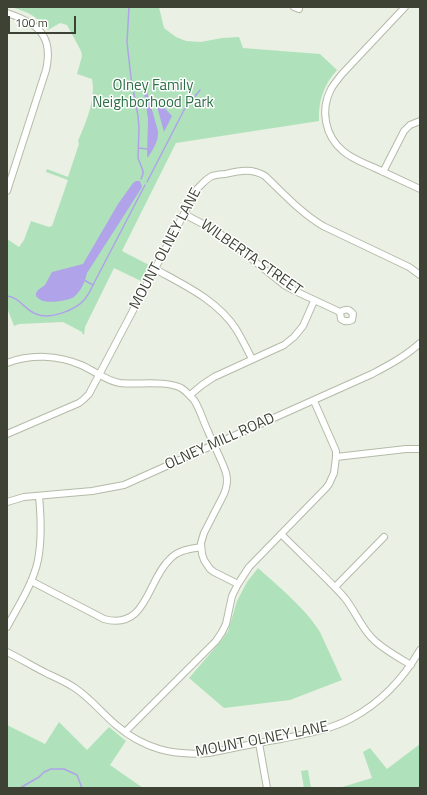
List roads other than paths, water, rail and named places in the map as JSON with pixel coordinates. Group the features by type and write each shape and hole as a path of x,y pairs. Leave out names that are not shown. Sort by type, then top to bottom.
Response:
{"street":[{"path":"405,7 342,74 330,91 326,103 325,114 327,128 333,140 343,151 354,159 420,189"},
{"path":"7,13 32,23 40,31 46,41 48,60 45,75 7,191"},
{"path":"384,172 404,131 420,121"},
{"name":"MOUNT OLNEY LANE","path":"7,434 79,403 89,394 197,189 203,182 213,176 242,170 250,170 261,174 311,219 330,230 409,267 420,275"},
{"name":"WILBERTA STREET","path":"184,214 218,232 284,285 314,301 340,312"},
{"path":"155,269 199,293 218,308 236,329 252,359"},
{"path":"190,395 214,377 284,345 294,337 303,326 314,301"},
{"name":"OLNEY MILL ROAD","path":"7,502 24,498 124,485 372,374 415,348 420,343"},
{"path":"7,363 28,358 47,357 60,359 82,365 110,380 120,383 172,384 181,388 190,395 195,402 214,445 226,473 227,481 227,488 204,533 201,547 204,560 214,572 238,584"},
{"path":"125,732 216,641 226,624 232,596 249,567 329,484 334,473 336,457 334,446 314,401"},
{"path":"336,457 420,449"},
{"path":"7,627 31,581 38,561 41,542 39,496"},
{"path":"281,534 348,602 365,630 372,638 381,646 411,666"},
{"path":"335,588 384,536"},
{"path":"31,581 104,619 111,621 122,621 134,615 142,607 169,559 183,551 201,547"},
{"name":"MOUNT OLNEY LANE","path":"7,652 74,687 116,725 136,740 150,747 166,751 194,754 313,732 335,726 352,719 386,694 400,680 411,666 420,650"},
{"path":"259,743 267,788"}],"waterway":[{"path":"129,7 127,42 131,78 138,116 138,158 143,171 141,179"},
{"path":"147,182 184,110 200,90"},
{"path":"139,148 147,149"},
{"path":"7,296 15,299 32,312 42,316 62,313 76,307 81,303 90,291 145,185"},
{"path":"84,280 93,285"},
{"path":"20,788 51,769 64,769 77,775 82,788"}],"park label":[{"name":"Olney Family Neighborhood Park","path":"153,94"}]}
